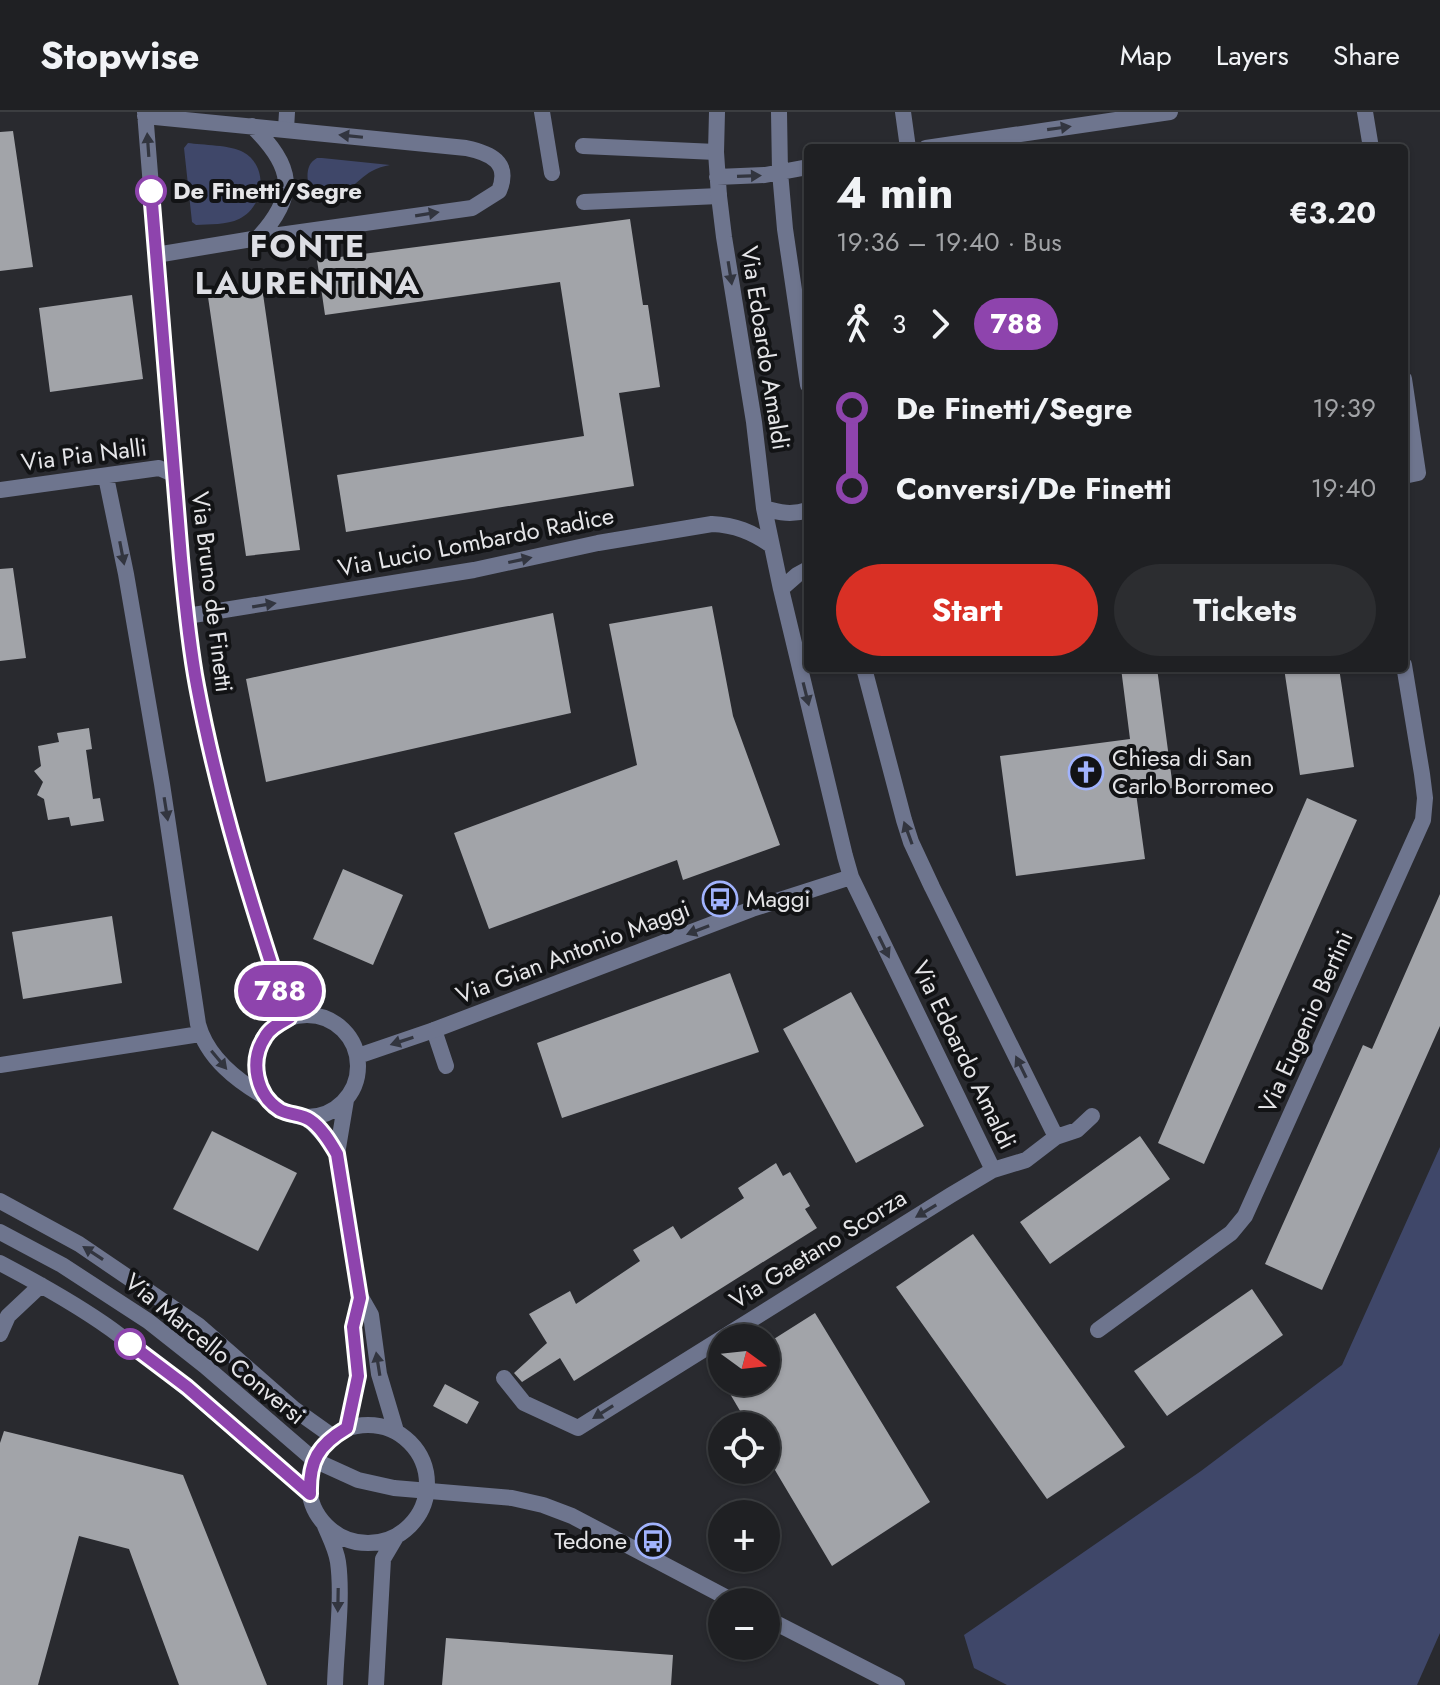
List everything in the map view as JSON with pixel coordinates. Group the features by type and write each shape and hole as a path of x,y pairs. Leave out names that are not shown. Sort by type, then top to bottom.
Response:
{"street":[{"path":"286,129 287,112"},
{"path":"542,112 552,173"},
{"name":"Via Edoardo Amaldi","path":"717,112 719,196 764,508 851,877 993,1170 1026,1160 1056,1137 911,842 865,672"},
{"name":"Via Edoardo Amaldi","path":"779,112 785,229 804,358"},
{"path":"903,112 907,144"},
{"path":"952,144 1170,112"},
{"path":"1365,112 1370,144"},
{"path":"145,114 478,150 500,165 504,177 499,191 472,208 156,255"},
{"name":"Via Bruno de Finetti","path":"145,114 173,474 197,685 213,762 246,883 289,1018"},
{"path":"252,126 278,156 287,181 280,210 258,238"},
{"path":"583,146 716,152"},
{"path":"717,177 765,175 804,168"},
{"path":"584,202 719,196"},
{"path":"1408,434 1411,475"},
{"name":"Via Pia Nalli","path":"0,490 159,468 173,474"},
{"path":"106,477 162,784 200,1034 215,1056 242,1084 292,1115 308,1118 329,1113 346,1100"},
{"path":"764,508 782,513 804,511"},
{"name":"Via Lucio Lombardo Radice","path":"187,616 474,570 598,543 712,524 740,528 771,545"},
{"path":"781,589 804,571"},
{"name":"Via Eugenio Bertini","path":"1098,1330 1231,1233 1245,1216 1423,820 1425,798 1405,672"},
{"name":"Via Gian Antonio Maggi","path":"358,1056 752,909 851,877"},
{"path":"267,1098 259,1084 256,1068 264,1038 275,1026 289,1018 304,1015 332,1021 344,1030 358,1056 359,1067 357,1079 346,1100 337,1154 360,1298 353,1327 358,1376 340,1432"},
{"path":"434,1030 446,1066"},
{"path":"0,1065 200,1034"},
{"path":"1056,1137 1077,1130 1092,1116"},
{"path":"308,1118 337,1154"},
{"name":"Via Gaetano Scorza","path":"504,1378 524,1403 578,1428 993,1170"},
{"name":"Via Marcello Conversi","path":"0,1201 79,1244 188,1317 294,1409 340,1432"},
{"name":"Via Marcello Conversi","path":"0,1232 62,1265 148,1321 314,1460 376,1485 512,1498 555,1509 708,1588"},
{"name":"Via Marcello Conversi","path":"0,1263 109,1328 165,1370 310,1494"},
{"path":"0,1334 8,1316 41,1285"},
{"path":"360,1298 371,1315 379,1374 396,1431"},
{"path":"335,1685 338,1563 333,1544 313,1506 309,1475 323,1446 340,1432 363,1425 396,1431 410,1442 421,1456 427,1491 415,1520 396,1537 383,1559 376,1685"},
{"path":"324,1524 339,1536 358,1543 377,1543 396,1537"},
{"path":"780,1625 897,1685"}],"shaded area":[{"path":"188,143 231,148 251,158 260,176 260,186 259,196 248,213 224,223 196,225 192,222 184,148"},
{"path":"317,158 390,165 372,171 336,199 319,202 310,199 308,176 309,166"},
{"path":"1440,1147 1440,1633 1417,1685 1007,1685 974,1668 964,1635 1201,1471 1342,1365"}],"building":[{"path":"13,131 33,267 0,271 0,132"},
{"path":"630,219 643,305 648,305 660,387 619,393 634,486 346,532 337,475 584,436 560,282 325,315 317,260"},
{"path":"262,287 300,550 246,556 208,297"},
{"path":"132,295 143,379 50,392 39,308"},
{"path":"13,568 26,658 0,661 0,569"},
{"path":"712,606 733,716 780,845 683,880 677,860 489,929 454,833 637,765 609,624"},
{"path":"553,613 571,713 266,782 246,679"},
{"name":"Chiesa di San Carlo Borromeo","path":"1122,672 1158,672 1173,788 1136,793 1145,859 1016,876 1000,756 1130,739"},
{"path":"1285,672 1340,672 1354,767 1300,775"},
{"path":"89,728 92,749 86,750 93,799 100,798 104,821 71,826 69,817 48,820 44,799 37,795 43,782 34,771 41,766 38,746 59,742 57,733"},
{"path":"1307,798 1357,820 1204,1164 1158,1143"},
{"path":"343,869 403,895 373,965 313,939"},
{"path":"1440,894 1440,1026 1322,1290 1265,1264 1363,1045 1372,1049"},
{"path":"112,916 122,983 23,999 12,932"},
{"path":"730,973 759,1052 562,1118 537,1043"},
{"path":"851,992 924,1126 856,1163 783,1029"},
{"path":"212,1131 297,1173 258,1251 173,1209"},
{"path":"1140,1136 1170,1179 1050,1264 1020,1222"},
{"path":"776,1163 783,1176 790,1172 810,1206 805,1209 817,1228 574,1381 560,1358 522,1382 514,1373 547,1343 529,1314 570,1291 576,1304 640,1261 633,1250 673,1226 681,1239 744,1198 738,1188"},
{"path":"973,1234 1125,1447 1047,1499 896,1287"},
{"path":"1252,1289 1283,1335 1167,1416 1134,1371"},
{"path":"815,1313 930,1502 832,1566 780,1479 780,1412 741,1412 731,1396 780,1396 780,1335"},
{"path":"445,1384 479,1402 467,1424 433,1406"},
{"path":"4,1431 183,1475 267,1685 179,1685 129,1549 79,1536 38,1685 0,1685 0,1443"},
{"path":"446,1638 673,1655 671,1685 442,1685"}],"bus line":[{"name":"788","path":"130,1344 187,1387 310,1494 309,1475 314,1460 332,1436 347,1428 358,1376 353,1327 360,1298 337,1154 308,1118 278,1108 267,1098 259,1084 256,1068 264,1038 275,1026 289,1018 246,883 213,762 197,685 173,474 151,191"}],"place":[{"name":"De Finetti/Segre","path":"151,191"},
{"name":"Chiesa di San Carlo Borromeo","path":"1086,772"},
{"name":"Maggi","path":"720,899"},
{"name":"Tedone","path":"653,1541"}],"district":[{"name":"FONTE LAURENTINA","path":"308,264"}]}
